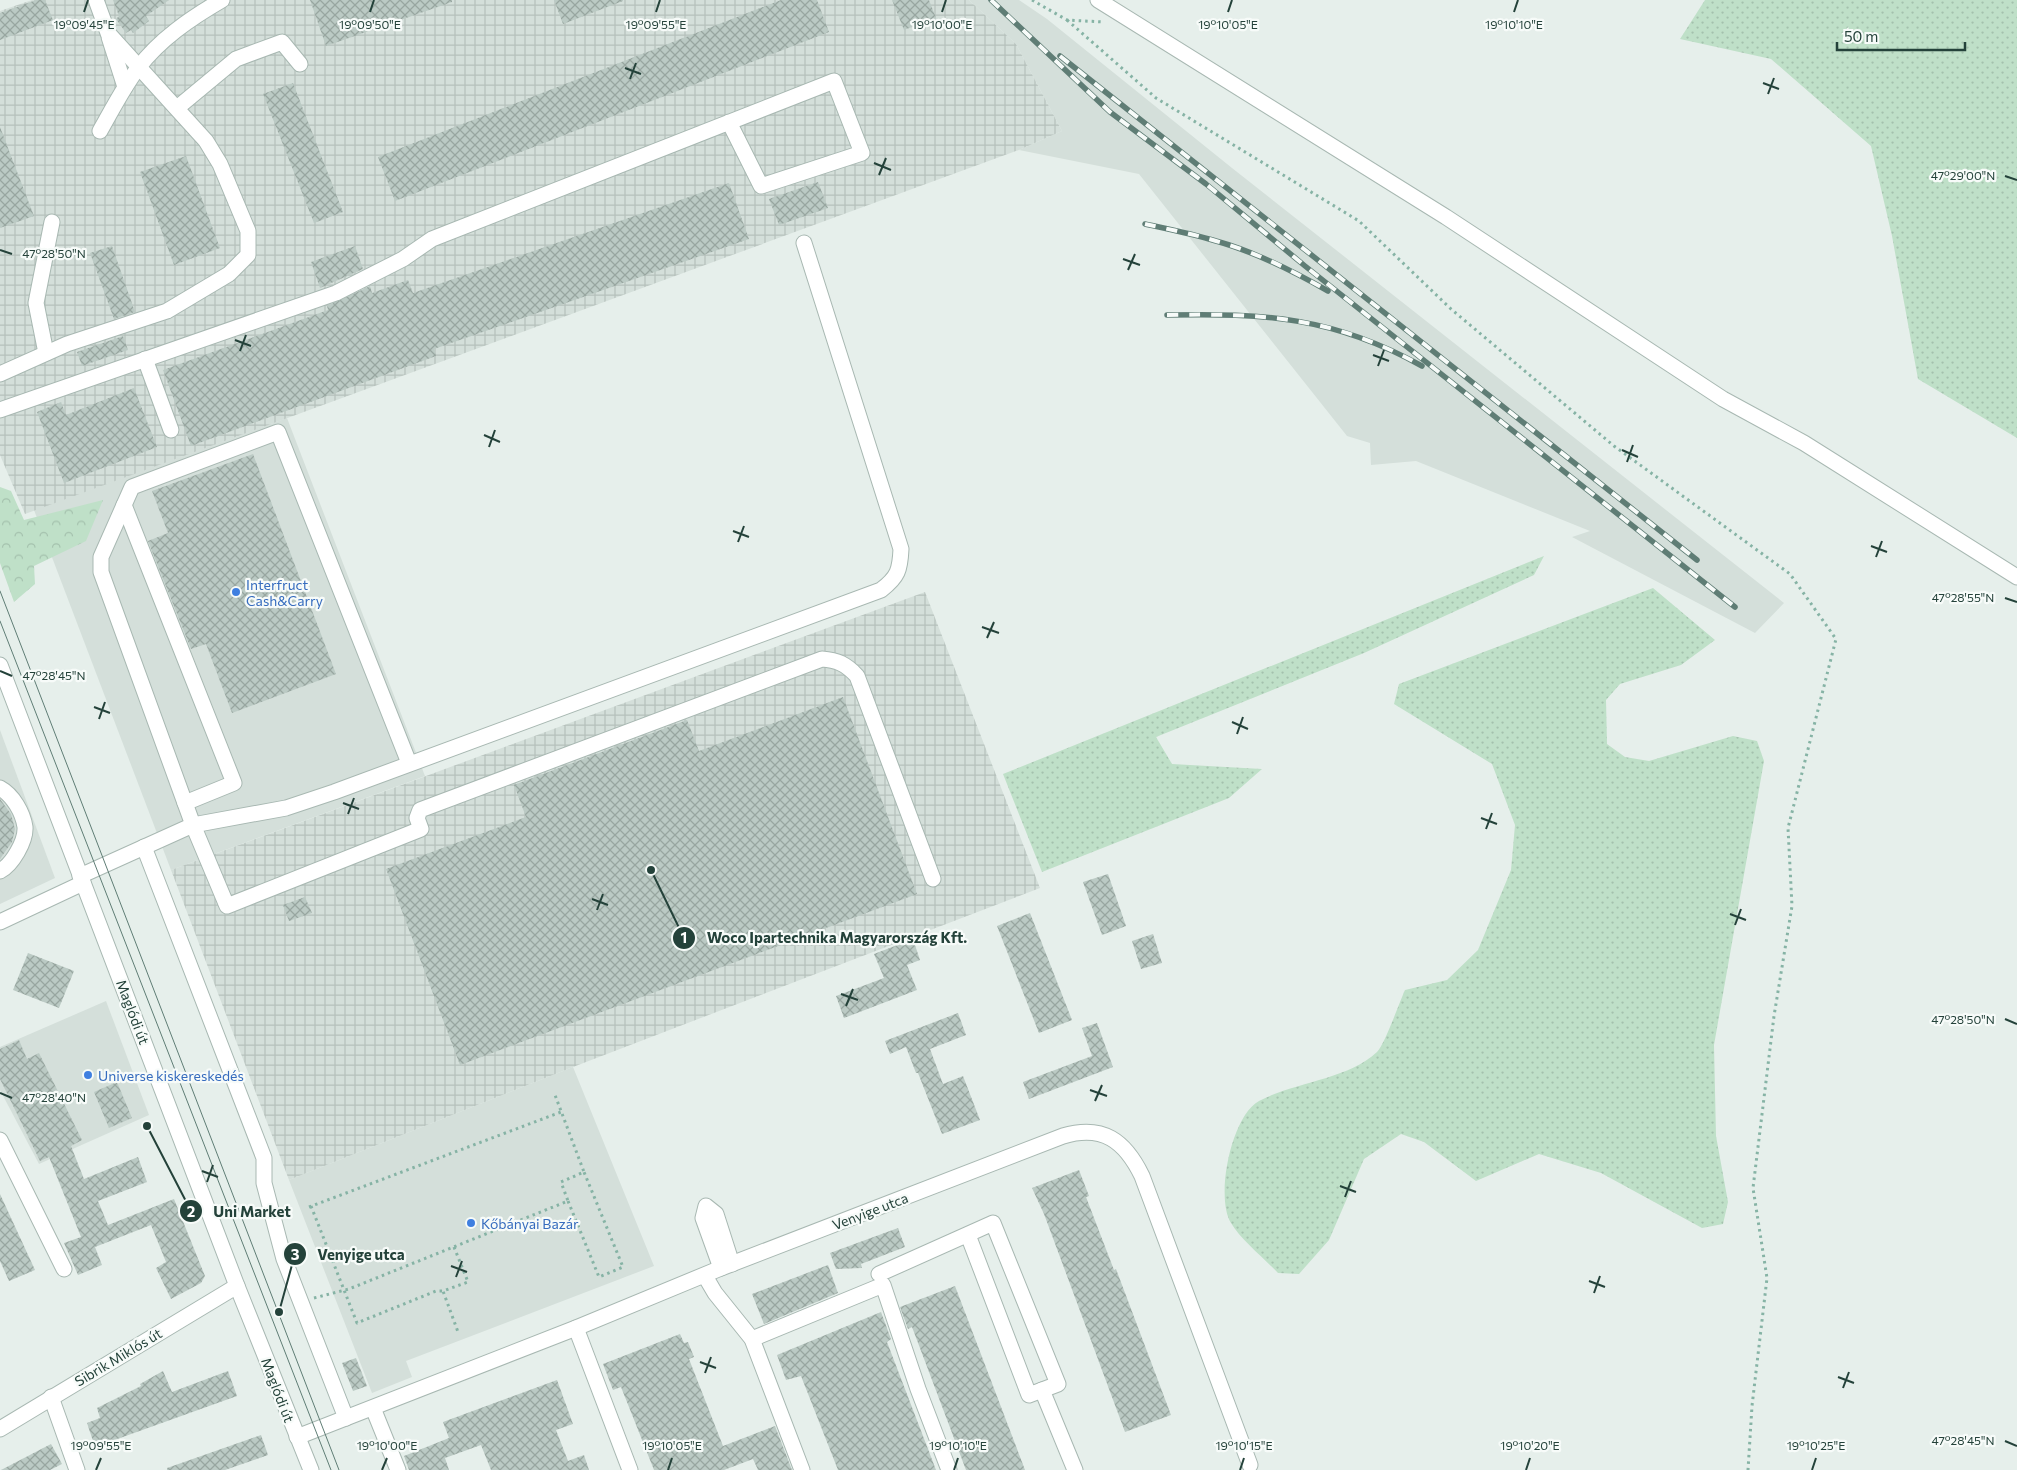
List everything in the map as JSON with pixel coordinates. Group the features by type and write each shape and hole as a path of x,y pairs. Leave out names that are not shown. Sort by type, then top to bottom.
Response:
{"street":[{"path":"96,0 125,87"},
{"path":"100,131 125,87 139,67 157,47 176,31 222,0"},
{"path":"1098,0 1446,217 1723,399 1804,443 2017,577"},
{"path":"2,368 167,311 229,274 248,256 248,231 220,164 206,141 108,33"},
{"path":"177,108 236,59 260,48 282,42 300,64"},
{"path":"0,410 336,293 403,259 432,238 834,81 862,153 761,186 730,122"},
{"path":"46,353 36,303 52,222"},
{"path":"0,922 144,847 193,825 286,808 334,792 881,590 894,580 900,565 901,549 804,243"},
{"path":"145,359 171,430"},
{"path":"409,763 278,432 132,487 101,557 101,572 193,825 227,906 421,829 417,818 420,810 822,659 836,660 848,667 857,676 933,879"},
{"path":"124,505 234,784 185,803"},
{"name":"Maglódi út","path":"0,665 237,1286 311,1470"},
{"path":"0,788 6,791 19,808 25,828 18,850 5,869 0,871"},
{"path":"144,847 264,1158 264,1183 284,1259 346,1418"},
{"name":"Venyige utca","path":"297,1436 374,1408 727,1266 1063,1136 1090,1131 1106,1136 1121,1145 1136,1164 1250,1466"},
{"path":"0,1140 64,1269"},
{"path":"879,1274 994,1223 1058,1384 1029,1395 968,1235"},
{"path":"705,1276 715,1293 752,1339 802,1470"},
{"path":"752,1339 882,1284 918,1390 950,1470"},
{"name":"Sibrik Miklós út","path":"0,1429 237,1286"},
{"path":"576,1328 630,1470"},
{"path":"1042,1390 1075,1470"},
{"path":"51,1397 77,1470"},
{"path":"374,1408 398,1470"}],"path":[{"path":"1032,0 1066,20 1156,98 1359,221 1450,309 1614,446 1790,574 1836,639 1788,828 1792,906 1774,1016 1753,1188 1766,1278 1752,1406 1748,1470"},
{"path":"1066,20 1106,22"},
{"path":"554,1095 623,1266 599,1277 560,1182 584,1172"},
{"path":"454,1247 468,1282 442,1291 436,1291 357,1323 310,1207 561,1112"},
{"path":"301,1302 343,1289 568,1201"},
{"path":"442,1291 458,1332"}],"shaded area":[{"path":"32,0 969,0 1016,44 1062,131 1019,150 25,514 0,455 0,11"},
{"path":"969,0 1019,0 1047,19 1232,168 1784,603 1755,633 1572,537 1590,531 1416,461 1371,465 1370,443 1347,436 1139,174 1019,150 1062,131 1016,44"},
{"path":"287,418 425,776 171,870 34,510"},
{"path":"925,592 1040,888 573,1067 289,1180 171,870"},
{"path":"0,730 55,878 0,904"},
{"path":"106,1001 149,1115 39,1164 0,1090 0,1047"},
{"name":"Kőbányai Bazár","path":"573,1067 654,1266 406,1361 412,1377 372,1393 289,1180"}],"green space":[{"path":"1705,0 2017,0 2017,438 1918,379 1892,236 1871,146 1771,59 1680,39"},
{"path":"0,487 11,491 24,520 103,500 86,541 34,566 35,584 14,602 0,563"},
{"path":"1544,556 1534,575 1364,653 1156,737 1172,764 1262,769 1229,798 1042,872 1003,774"},
{"path":"1653,588 1715,640 1681,665 1620,684 1606,700 1607,744 1625,757 1649,761 1733,736 1757,741 1764,761 1714,1045 1716,1136 1728,1202 1723,1224 1702,1228 1601,1173 1539,1154 1476,1181 1424,1142 1401,1134 1364,1159 1329,1240 1299,1274 1278,1273 1241,1236 1231,1223 1226,1211 1225,1177 1228,1158 1241,1123 1249,1110 1259,1101 1288,1089 1351,1069 1377,1052 1388,1032 1405,990 1447,980 1478,950 1511,870 1515,825 1492,764 1394,704 1399,684"}],"building":[{"path":"36,0 45,0 53,20 0,40 0,13"},
{"path":"113,0 169,0 146,16 149,21 133,33 131,30 126,33 116,19 119,16"},
{"path":"310,0 452,0 452,2 326,46"},
{"path":"554,0 623,0 623,1 563,24"},
{"path":"781,0 817,0 829,32 395,201 378,157"},
{"path":"892,0 929,0 936,18 904,30"},
{"path":"293,83 343,212 314,223 263,94"},
{"path":"0,127 34,216 0,228"},
{"path":"186,156 220,248 174,265 140,172"},
{"path":"818,182 828,208 779,225 769,199"},
{"path":"729,183 749,239 434,349 436,356 191,446 163,370 328,310 327,306 370,286 372,293 408,280 413,293"},
{"path":"112,246 135,312 114,319 90,253"},
{"path":"355,246 363,269 320,288 311,262"},
{"path":"123,336 128,350 82,366 77,352"},
{"path":"134,388 157,447 64,483 37,412 61,402 66,415"},
{"name":"Interfruct Cash&Carry","path":"253,454 336,674 232,713 206,644 191,649 148,541 168,533 152,491"},
{"path":"843,697 917,894 460,1065 386,869 526,817 514,785 687,720 699,751"},
{"path":"0,799 11,814 15,829 12,842 0,859"},
{"path":"1108,874 1126,926 1102,935 1083,882"},
{"path":"305,897 312,913 289,921 283,905"},
{"path":"1030,913 1072,1020 1039,1033 997,926"},
{"path":"1153,934 1162,963 1141,969 1132,941"},
{"path":"913,939 920,960 907,965 917,990 844,1018 836,996 884,978 874,954"},
{"path":"28,953 74,971 59,1008 13,990"},
{"path":"958,1013 966,1035 930,1049 943,1084 963,1076 980,1120 942,1134 906,1047 890,1054 885,1041"},
{"path":"1097,1023 1113,1067 1029,1099 1023,1082 1092,1056 1082,1028"},
{"path":"19,1040 27,1059 39,1053 82,1140 71,1146 84,1179 138,1157 147,1182 98,1201 108,1225 174,1199 205,1276 201,1283 171,1299 156,1268 166,1262 151,1225 95,1247 102,1265 78,1275 64,1243 81,1237 49,1157 40,1161 0,1079 0,1049"},
{"path":"117,1082 132,1118 109,1128 94,1092"},
{"path":"1079,1170 1089,1196 1086,1197 1114,1270 1116,1269 1171,1415 1125,1432 1044,1214 1032,1188"},
{"path":"0,1194 35,1270 9,1281 0,1261"},
{"path":"898,1228 905,1247 861,1264 862,1268 836,1269 830,1253"},
{"path":"828,1265 838,1293 764,1324 752,1294"},
{"path":"955,1286 1025,1470 966,1470 912,1327 908,1329 900,1307"},
{"path":"881,1312 891,1339 887,1342 936,1470 838,1470 801,1376 786,1380 777,1355"},
{"path":"680,1334 684,1343 688,1342 694,1357 689,1359 723,1446 775,1426 792,1470 758,1470 753,1459 724,1470 654,1470 621,1387 613,1390 603,1364"},
{"path":"356,1358 367,1386 353,1391 342,1363"},
{"path":"163,1371 172,1392 228,1371 237,1396 95,1447 87,1423 100,1418 97,1408 141,1386 140,1384"},
{"path":"557,1380 573,1424 556,1430 568,1461 584,1455 589,1470 491,1470 481,1445 445,1458 449,1470 409,1470 404,1456 449,1438 443,1422"},
{"path":"261,1435 268,1455 225,1470 167,1470 167,1468"},
{"path":"51,1444 62,1464 50,1470 1,1470"}],"tram line":[{"path":"0,591 339,1470"},
{"path":"0,621 331,1470"}],"railway":[{"path":"991,0 1110,112 1206,184 1305,266 1735,607"},
{"path":"1060,56 1697,560"},
{"path":"1145,224 1231,245 1288,269 1328,291"},
{"path":"1167,315 1236,315 1298,321 1359,337 1422,366"}],"place":[{"name":"Interfruct Cash&Carry","path":"236,592"},
{"name":"Woco Ipartechnika Magyarország Kft.","path":"651,870"},
{"name":"Universe kiskereskedés","path":"88,1075"},
{"name":"Uni Market","path":"147,1126"},
{"name":"Kőbányai Bazár","path":"471,1223"},
{"name":"Venyige utca","path":"279,1312"}]}
